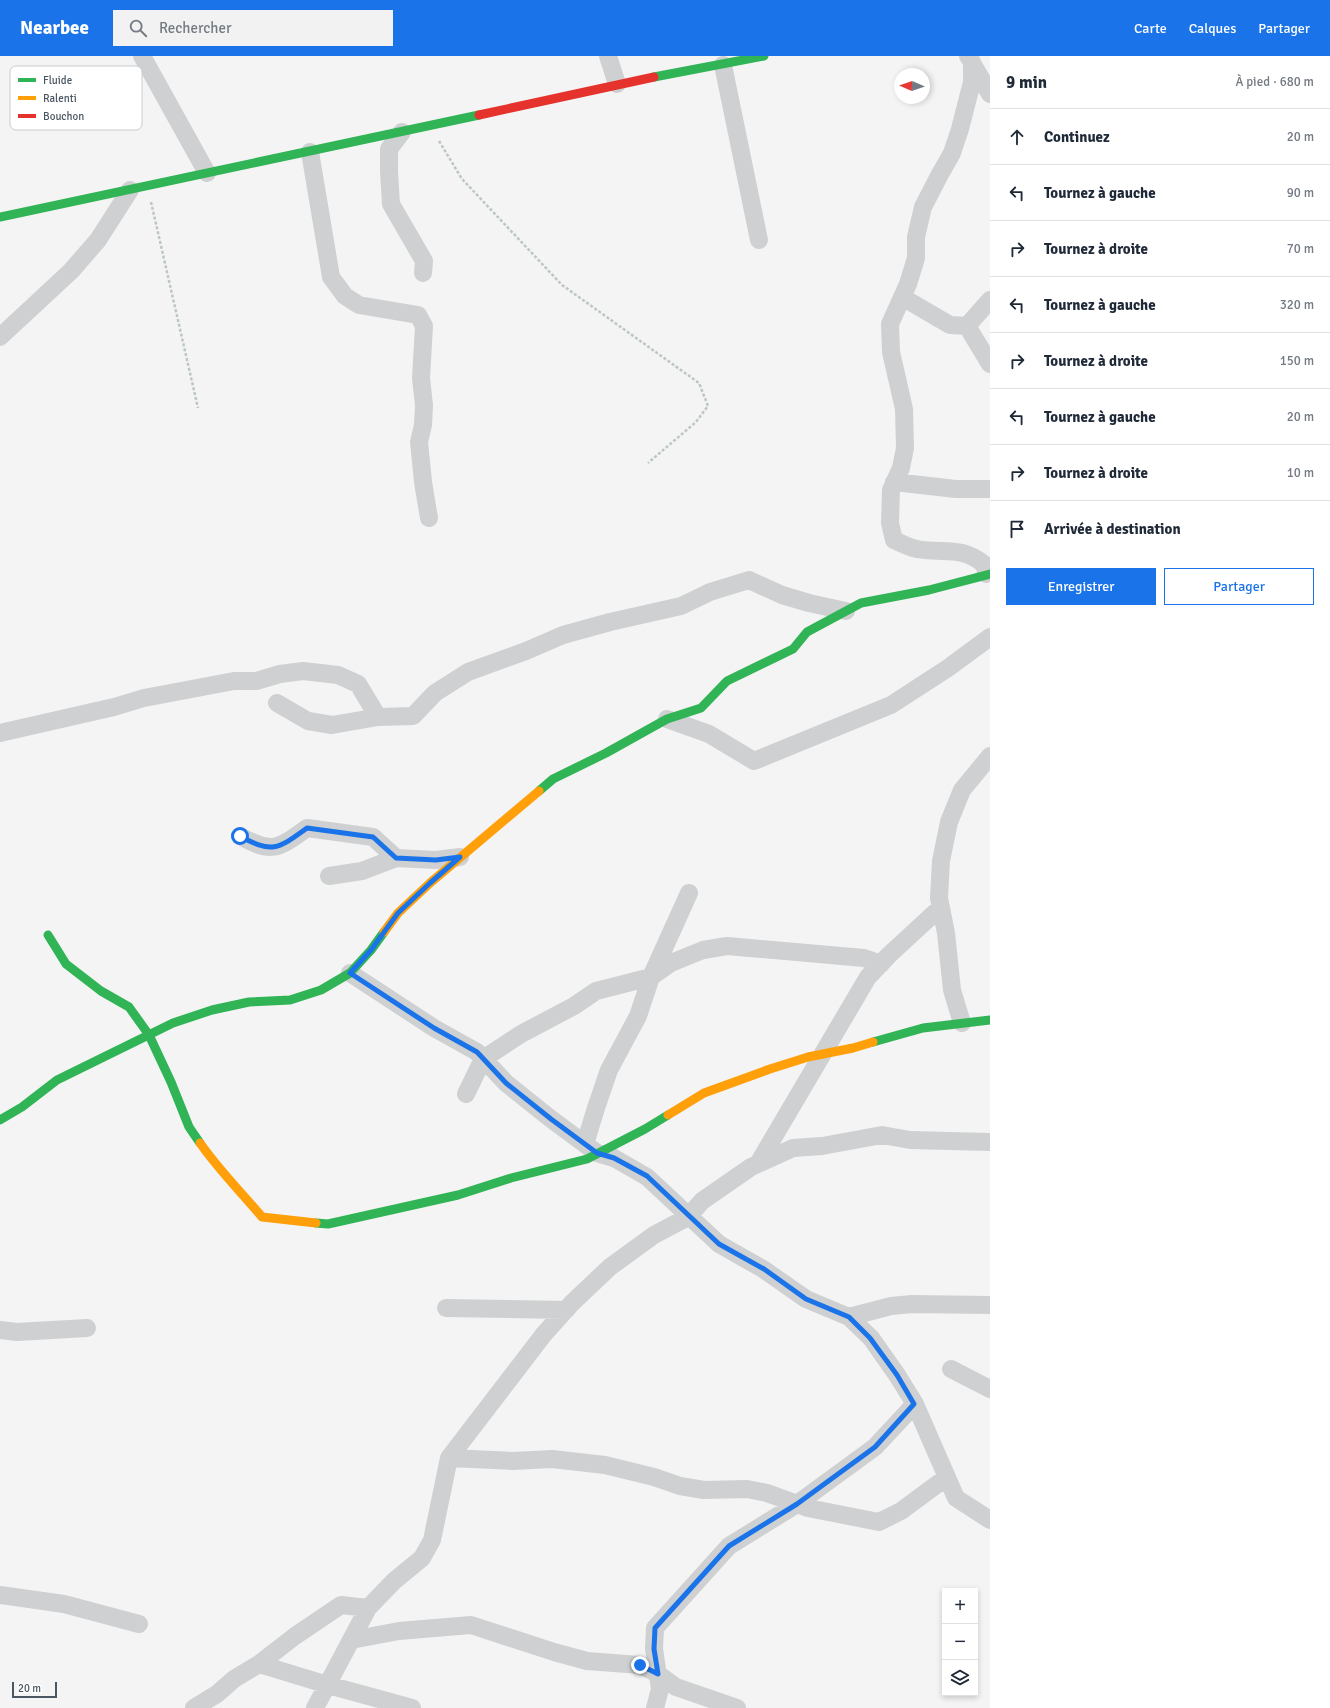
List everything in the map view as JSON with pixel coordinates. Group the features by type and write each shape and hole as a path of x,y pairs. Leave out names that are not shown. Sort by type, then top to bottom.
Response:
{"street":[{"path":"142,56 207,173"},
{"path":"608,56 617,84"},
{"path":"0,216 310,152 617,84 764,56"},
{"path":"970,59 990,94"},
{"path":"0,1120 22,1108 57,1080 173,1024 212,1010 249,1002 290,1000 321,990 350,973 371,950 398,913 460,857 553,779 606,753 666,719 701,708 727,681 793,649 807,632 861,603 929,590 988,574 985,565 974,556 948,550 916,549 894,540 890,523 891,490 901,468 905,448 904,409 891,352 890,324 908,284 916,258 916,237 923,207 938,176 952,153 960,129 972,82 970,59"},
{"path":"723,65 759,240"},
{"path":"402,132 389,149 389,172 392,204 424,261 423,273"},
{"path":"310,152 331,277 345,296 359,305 418,315 424,326 421,378 424,405 423,425 419,442 423,482 429,518"},
{"path":"0,337 71,271 98,240 130,190"},
{"path":"902,296 950,325 967,326"},
{"path":"967,326 990,300"},
{"path":"967,326 990,364"},
{"path":"894,482 956,489 990,489"},
{"path":"277,703 308,721 332,725 378,717 413,716 435,693 468,672 526,651 563,635 610,622 681,606 710,592 748,580 782,595 809,603 846,611"},
{"path":"666,719 709,734 754,761 891,705 948,668 990,637"},
{"path":"0,733 108,709 144,698 234,681 256,681 280,674 302,670 338,675 358,684 378,717"},
{"path":"962,1023 952,990 946,933 939,898 941,861 949,822 962,790 990,756"},
{"path":"240,836 257,846 272,848 287,843 307,828 353,833 373,837 396,858"},
{"path":"329,876 362,871 396,858 436,860 460,857"},
{"path":"48,935 66,964 101,991 129,1008 150,1035 172,1082 189,1127 214,1163 237,1187 262,1217 328,1224 458,1195 511,1178 587,1158 591,1149 596,1108 610,1070 638,1016 651,976 689,893"},
{"path":"759,1162 868,977 941,907"},
{"path":"466,1094 483,1058 521,1034 574,1006 596,991 651,976 671,963 703,950 726,946 864,958 881,964"},
{"path":"350,973 434,1028 477,1052 506,1083 591,1149 614,1158 647,1176 688,1217 719,1244 764,1269 806,1299 849,1317 870,1338 897,1375 914,1404 956,1498 990,1520"},
{"path":"591,1149 645,1128 704,1093 770,1069 923,1028 990,1020"},
{"path":"316,1708 368,1608 394,1581 422,1558 432,1540 449,1458 544,1334 610,1266 654,1234 688,1217 702,1202 759,1162 777,1156 793,1148 822,1146 882,1135 910,1140 990,1142"},
{"path":"849,1317 891,1306 912,1304 990,1305"},
{"path":"446,1308 566,1310"},
{"path":"0,1330 17,1332 87,1328"},
{"path":"951,1369 990,1389"},
{"path":"655,1708 660,1689 654,1649 655,1628 729,1546 797,1504 875,1447 914,1404"},
{"path":"449,1458 513,1461 552,1459 605,1465 654,1477 680,1486 704,1490 747,1489 767,1493 808,1508 879,1522 901,1511 947,1477"},
{"path":"0,1595 64,1604 139,1624"},
{"path":"194,1708 216,1694 234,1679 259,1664 295,1636 341,1605 368,1608"},
{"path":"351,1640 399,1631 471,1624 554,1652 587,1661 640,1665 658,1674 676,1687 737,1708"},
{"path":"259,1664 412,1708"}],"path":[{"path":"430,126 462,179 562,285 699,383 708,406 696,422 648,463"},
{"path":"147,186 198,408"}],"traffic: fast":[{"path":"654,77 764,56"},
{"path":"0,217 479,115"},
{"path":"539,791 553,779 606,753 667,719 701,708 727,681 793,649 807,632 861,603 929,590 990,574"},
{"path":"0,1120 22,1107 57,1080 173,1023 212,1010 249,1002 290,1000 321,990 350,973 371,950 384,932"},
{"path":"48,935 66,964 101,991 129,1007 149,1035 171,1082 189,1127 200,1143"},
{"path":"873,1042 923,1028 990,1020"},
{"path":"316,1223 328,1224 458,1195 511,1178 587,1159 645,1129 668,1115"}],"traffic: slow":[{"path":"384,932 398,913 430,883 539,791"},
{"path":"668,1115 704,1093 770,1069 808,1057 853,1048 873,1042"},
{"path":"200,1143 262,1217 316,1223"}],"traffic: jam":[{"path":"479,115 654,77"}],"route":[{"path":"240,836 257,846 272,848 287,843 307,828 353,833 373,837 396,858 436,860 460,857 398,913 371,950 350,973 434,1028 477,1052 506,1083 597,1153 614,1158 647,1176 688,1217 719,1244 764,1269 806,1299 849,1317 870,1338 897,1375 914,1404 875,1447 797,1504 729,1546 655,1628 654,1649 658,1674 640,1665"}]}
